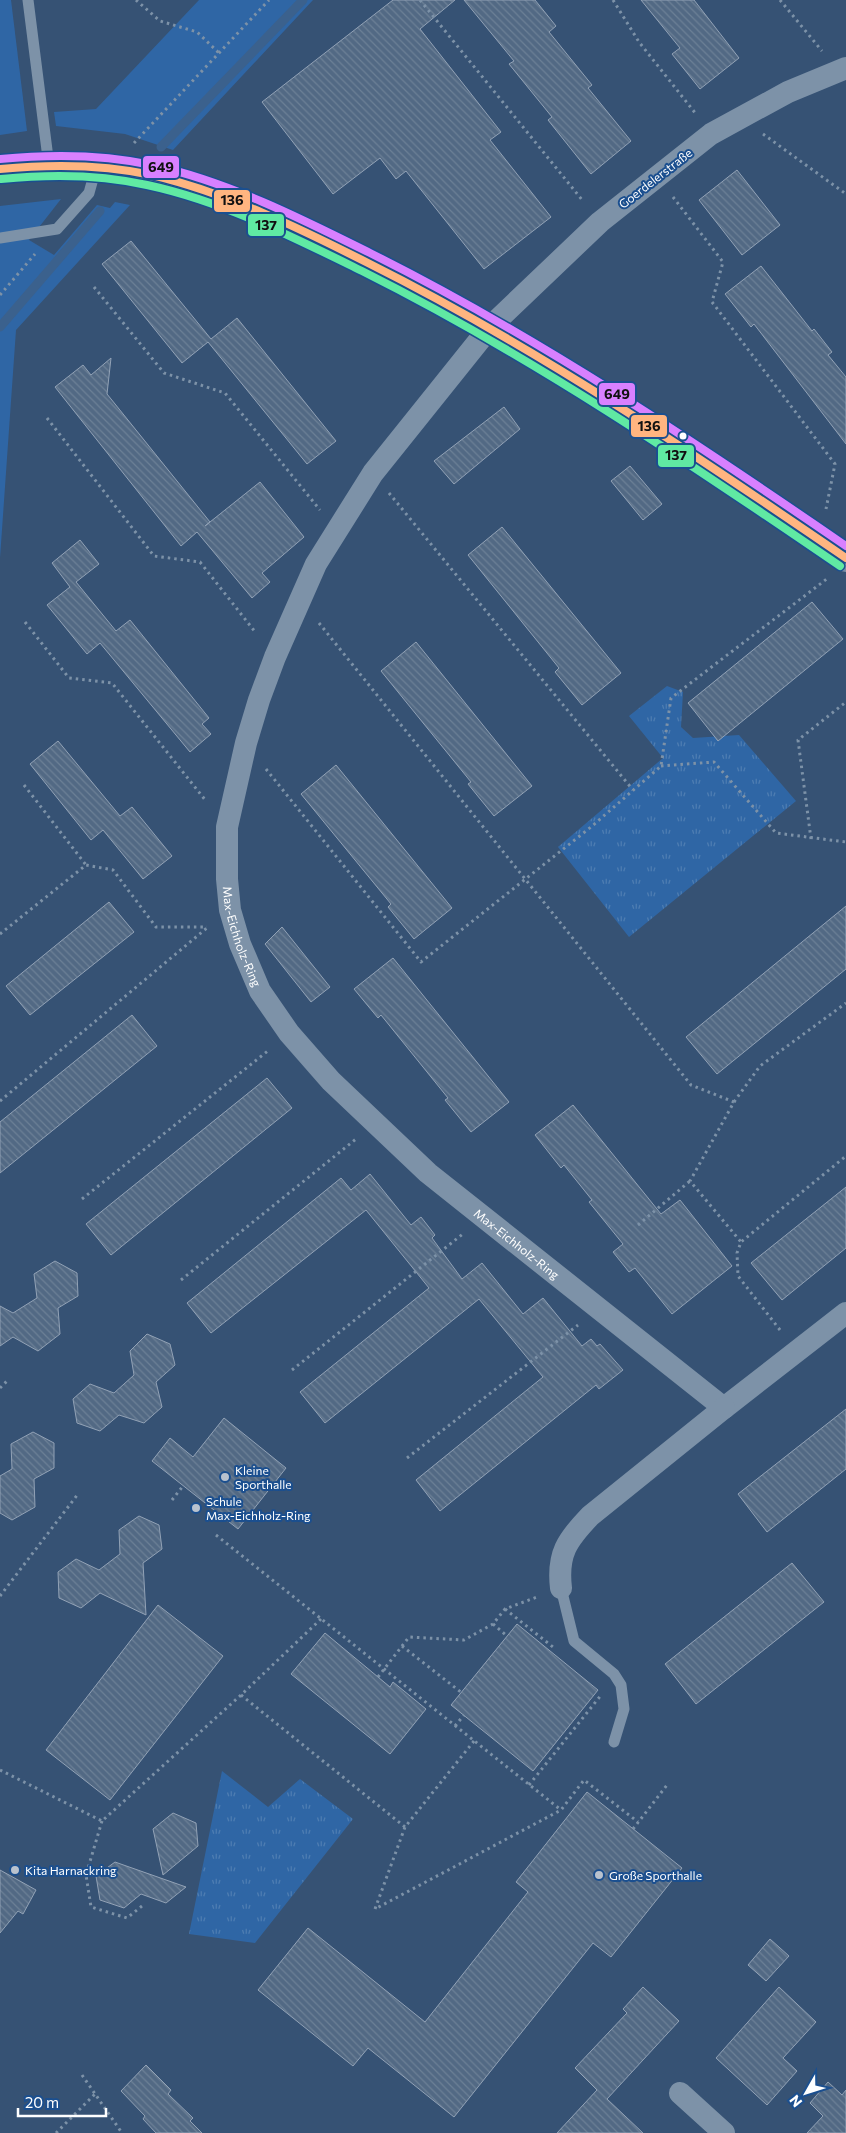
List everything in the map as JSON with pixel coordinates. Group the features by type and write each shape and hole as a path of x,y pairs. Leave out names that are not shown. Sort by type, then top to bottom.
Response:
{"main road":[{"path":"0,169 49,166 103,168 171,180 259,210 378,267 490,327 684,447 819,540 838,567"}],"street":[{"name":"Goerdelerstraße","path":"490,327 600,222 711,134 788,92 842,69"},
{"name":"Max-Eichholz-Ring","path":"490,327 373,473 316,564 300,599 275,658 246,743 227,827 226,879 230,910 251,975 289,1033 330,1081 428,1172 598,1310 724,1408"},
{"path":"562,1588 559,1570 562,1554 573,1533 590,1516 846,1313"},
{"path":"680,2093 724,2133"}],"lane":[{"path":"28,0 49,166"},
{"path":"0,238 57,229 89,193 103,168"},
{"path":"562,1588 574,1641 614,1674 621,1686 624,1709 614,1742"}],"path":[{"path":"136,0 160,21 197,32 219,53"},
{"path":"103,168 219,53 269,0"},
{"path":"420,0 600,222"},
{"path":"613,0 639,42 711,134"},
{"path":"780,0 842,69"},
{"path":"740,118 846,194"},
{"path":"657,176 723,262 712,302 835,464 819,540"},
{"path":"0,295 57,229"},
{"path":"94,287 164,373 225,393 337,530"},
{"path":"47,418 154,556 200,562 275,658"},
{"path":"373,473 634,790"},
{"path":"661,766 670,698 838,567"},
{"path":"300,599 691,1085 734,1102"},
{"path":"24,622 69,678 112,683 227,827"},
{"path":"811,839 798,740 846,702"},
{"path":"246,743 420,962 591,827 661,766 714,762 776,833 846,842"},
{"path":"24,785 86,865 113,870 156,927 208,927"},
{"path":"0,934 86,865"},
{"path":"0,1101 230,910"},
{"path":"638,1225 690,1181 734,1102 760,1066 846,1003"},
{"path":"82,1199 289,1033"},
{"path":"181,1280 375,1124"},
{"path":"797,1352 738,1276 738,1253 741,1242 846,1156"},
{"path":"690,1181 741,1242"},
{"path":"292,1370 484,1217"},
{"path":"407,1458 598,1310"},
{"path":"0,1388 8,1380"},
{"path":"172,1500 183,1486"},
{"path":"0,1596 78,1494"},
{"path":"216,1535 561,1810"},
{"path":"378,1677 409,1637 464,1640 493,1624 505,1609 562,1588"},
{"path":"505,1609 560,1652"},
{"path":"142,1906 127,1918 91,1907 86,1875 102,1821 241,1695 321,1619"},
{"path":"493,1624 507,1636"},
{"path":"526,1631 529,1628"},
{"path":"402,1646 462,1693"},
{"path":"529,1785 606,1689"},
{"path":"241,1695 406,1827"},
{"path":"455,1726 464,1715"},
{"path":"474,1741 406,1827 375,1909 561,1810 584,1780 638,1822"},
{"path":"0,1770 102,1821"},
{"path":"633,1829 667,1785"},
{"path":"82,2075 122,2133"},
{"path":"56,2133 95,2094"}],"green space":[{"path":"0,0 11,0 27,131 0,135"},
{"path":"199,0 313,0 173,150 125,134 56,126 54,112 96,109"},
{"path":"61,199 29,240 54,255 97,205 110,208 115,202 130,205 16,330 0,558 0,206"},
{"path":"667,686 683,692 681,727 693,738 739,735 796,801 629,937 558,847 663,758 629,716"},
{"path":"222,1771 268,1807 300,1779 353,1819 255,1943 189,1934"}],"building":[{"path":"393,0 455,0 420,29 501,132 490,140 551,217 484,269 406,171 396,179 380,158 333,194 262,102"},
{"path":"464,0 535,0 556,26 549,32 592,85 588,88 631,141 591,174 548,120 552,117 509,64 514,61"},
{"path":"641,0 694,0 739,58 700,89 672,54 680,48"},
{"path":"737,170 780,225 742,255 699,200"},
{"path":"131,241 211,339 237,318 336,441 307,464 208,342 182,363 102,264"},
{"path":"761,266 812,331 814,329 832,352 828,355 846,377 846,444 754,324 751,327 725,294"},
{"path":"111,358 107,394 210,522 260,482 304,537 262,573 270,582 252,598 197,532 181,546 55,387 83,365 91,375"},
{"path":"504,407 520,429 454,484 434,461"},
{"path":"630,466 662,504 643,520 611,481"},
{"path":"502,527 621,673 582,705 555,672 559,668 468,555"},
{"path":"80,540 99,564 76,582 116,631 130,620 209,718 202,724 211,734 190,752 100,643 87,654 47,605 70,587 52,563"},
{"path":"812,602 843,639 718,741 688,703"},
{"path":"416,642 532,786 494,816 468,784 471,782 381,671"},
{"path":"58,741 120,816 132,807 172,856 143,879 103,830 91,840 30,764"},
{"path":"336,765 452,908 414,939 388,907 391,904 301,794"},
{"path":"109,902 134,932 30,1015 6,986"},
{"path":"846,906 846,969 717,1074 686,1037"},
{"path":"282,927 330,987 311,1002 265,944"},
{"path":"393,958 509,1102 471,1132 445,1100 448,1098 381,1015 378,1018 354,989"},
{"path":"132,1015 157,1046 0,1173 0,1122"},
{"path":"267,1078 292,1108 111,1255 86,1224"},
{"path":"573,1105 661,1214 680,1200 732,1266 672,1314 635,1268 629,1272 613,1252 623,1244 589,1202 592,1200 564,1165 561,1168 535,1135"},
{"path":"370,1174 411,1225 421,1217 435,1235 432,1238 462,1279 482,1263 523,1314 543,1298 582,1346 591,1339 597,1346 600,1344 623,1370 599,1389 596,1385 440,1511 416,1480 543,1377 479,1299 325,1423 300,1392 429,1288 366,1210 211,1333 187,1303 341,1178 351,1190"},
{"path":"846,1187 846,1248 782,1300 751,1263"},
{"path":"55,1261 77,1273 78,1296 58,1308 60,1334 38,1351 13,1337 0,1346 0,1306 13,1313 37,1298 34,1274"},
{"path":"147,1334 170,1344 175,1365 156,1382 162,1407 144,1423 119,1415 100,1431 77,1423 73,1399 90,1384 114,1393 134,1375 130,1351"},
{"path":"846,1409 846,1469 767,1532 738,1494"},
{"name":"Kleine Sporthalle","path":"224,1418 286,1468 238,1529 152,1461 170,1438 193,1457"},
{"path":"33,1432 54,1443 54,1468 34,1479 35,1507 12,1520 0,1513 0,1476 12,1469 11,1444"},
{"path":"139,1516 159,1525 162,1549 143,1563 146,1615 100,1593 81,1608 59,1598 58,1572 76,1559 99,1570 120,1554 119,1530"},
{"path":"792,1563 824,1602 696,1704 665,1664"},
{"path":"158,1605 223,1656 110,1800 46,1750"},
{"path":"517,1624 598,1690 533,1771 451,1705"},
{"path":"325,1633 390,1687 393,1682 426,1709 390,1754 291,1674"},
{"path":"587,1792 682,1868 611,1957 593,1943 454,2117 368,2048 353,2066 258,1990 308,1928 425,2022 528,1892 516,1882"},
{"path":"173,1813 196,1823 198,1846 163,1875 153,1829"},
{"path":"115,1862 186,1887 166,1903 141,1894 124,1908 100,1900 96,1876"},
{"path":"0,1870 36,1890 23,1914 18,1911 0,1933"},
{"path":"770,1939 789,1956 766,1981 748,1965"},
{"path":"643,1987 679,2021 607,2099 643,2133 557,2133 597,2090 575,2068 627,2013 623,2009"},
{"path":"779,1987 816,2022 783,2058 797,2071 767,2105 716,2058"},
{"path":"146,2065 171,2090 168,2094 193,2118 190,2121 202,2133 156,2133 143,2119 145,2116 121,2091"},
{"path":"828,2082 842,2095 846,2090 846,2133 807,2133 823,2116 810,2103"}],"waterway":[{"path":"161,147 303,0"},
{"path":"0,327 100,211"}],"transit line":[{"name":"649","path":"0,159 76,156 133,161 181,172 209,181 292,215 434,286 555,355 673,429 846,546"},
{"name":"136","path":"0,169 76,166 133,171 208,191 289,225 430,295 552,365 671,440 846,558"},
{"name":"137","path":"1,179 74,176 129,181 203,200 257,221 424,303 546,373 665,448 840,566"}],"place":[{"name":"Kleine Sporthalle","path":"225,1477"},
{"name":"Schule Max-Eichholz-Ring","path":"196,1508"},
{"name":"Kita Harnackring","path":"15,1870"},
{"name":"Große Sporthalle","path":"599,1875"}]}
